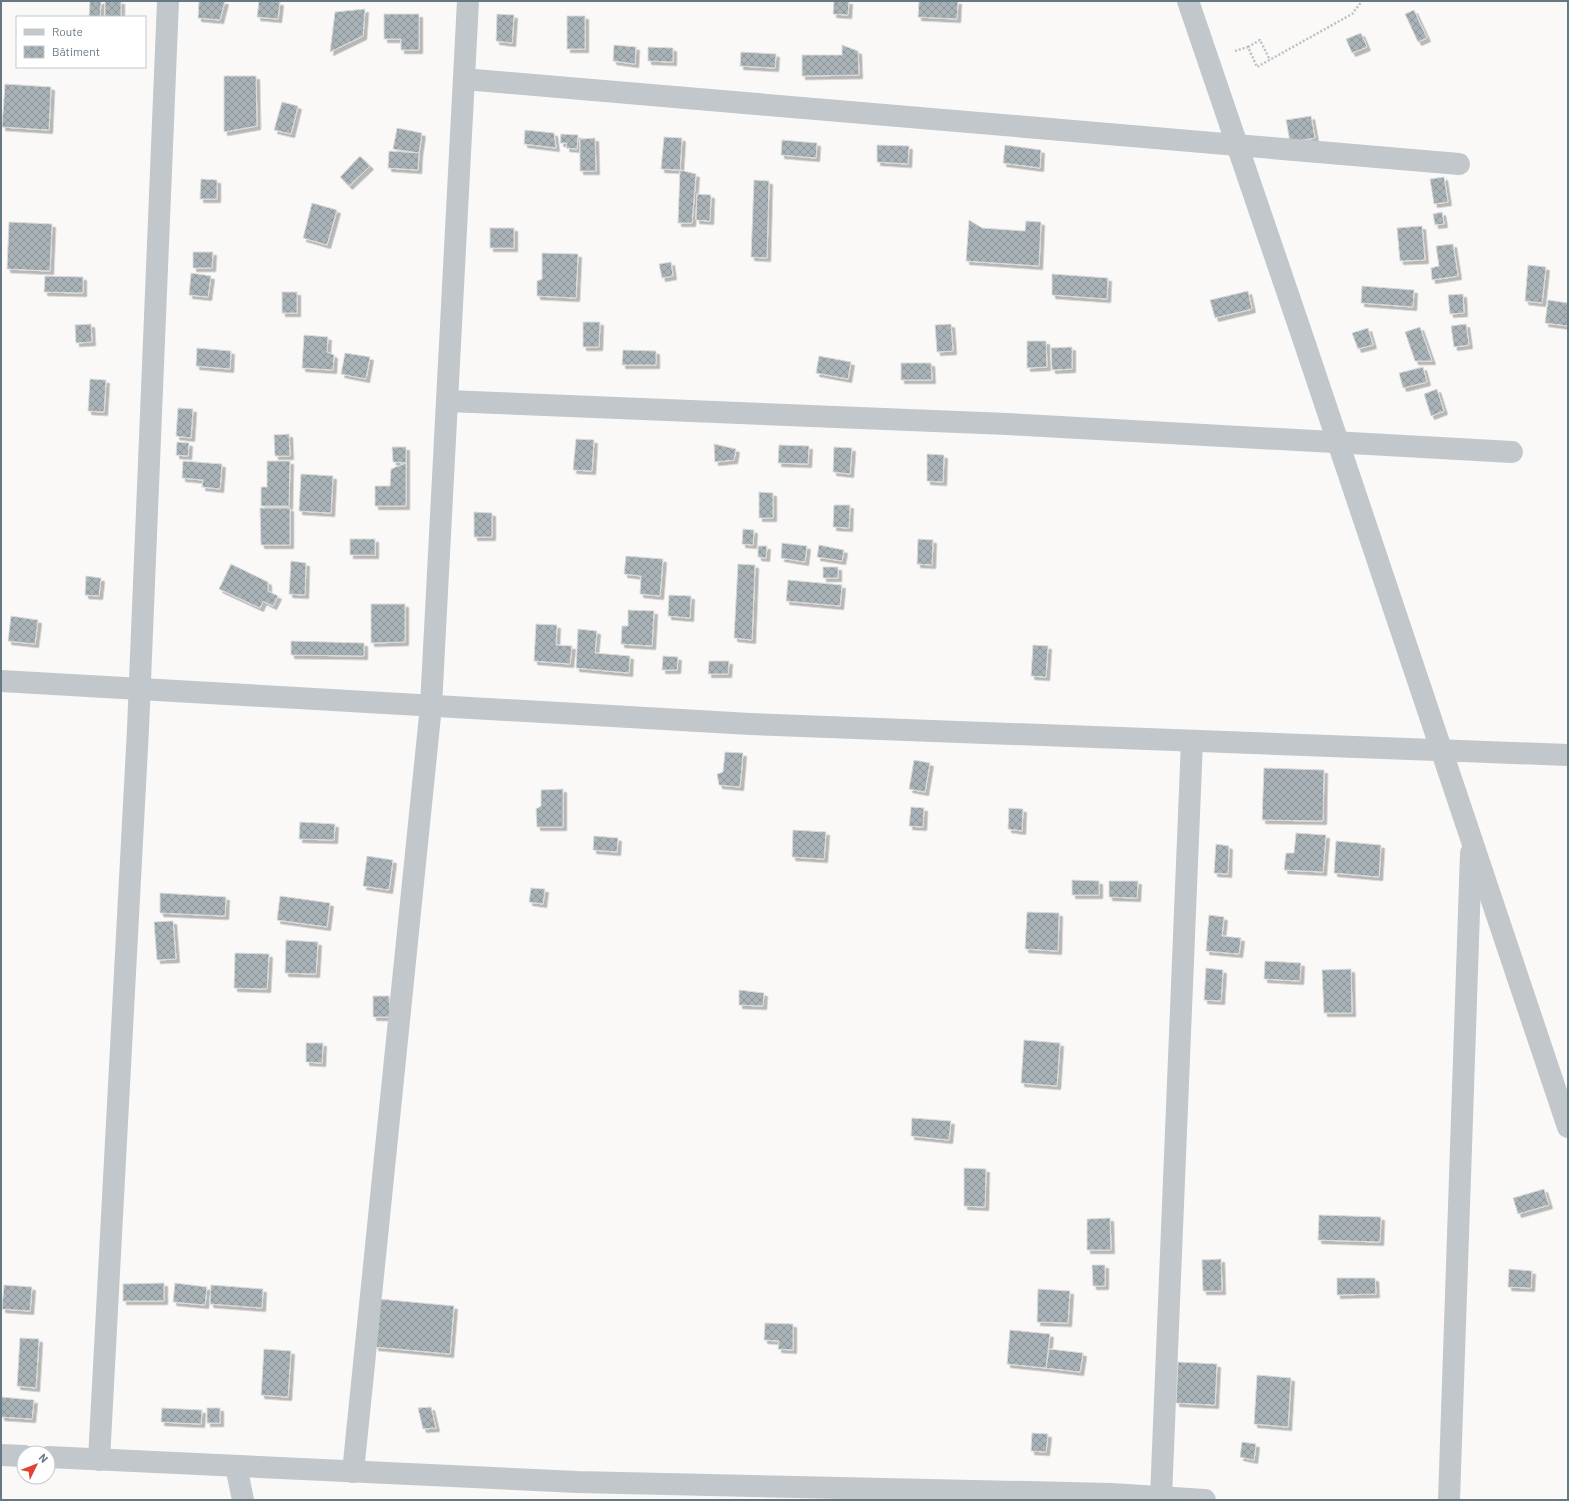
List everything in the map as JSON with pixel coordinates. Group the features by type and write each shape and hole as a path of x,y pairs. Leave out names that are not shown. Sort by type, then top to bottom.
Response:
{"street":[{"path":"99,1460 140,689 168,1"},
{"path":"353,1472 431,706 468,1"},
{"path":"1188,1 1568,1127"},
{"path":"464,79 1459,164"},
{"path":"447,401 1007,424 1512,452"},
{"path":"1,681 750,724 1568,755"},
{"path":"1161,1497 1192,741"},
{"path":"1449,1500 1472,840"},
{"path":"1,1455 16,1456"},
{"path":"56,1457 353,1472 579,1491 1161,1497 1205,1500"},
{"path":"236,1466 243,1500"}],"path":[{"path":"1248,47 1258,67 1352,14 1362,1"},
{"path":"1228,53 1248,47 1260,40 1270,60"}],"building":[{"path":"90,1 101,1 100,16 89,16"},
{"path":"105,1 121,1 121,16 105,16"},
{"path":"199,1 225,1 220,20 198,18"},
{"path":"259,1 280,2 278,19 257,17"},
{"path":"834,1 849,1 848,15 833,14"},
{"path":"919,1 958,1 957,19 918,17"},
{"path":"365,9 363,36 330,52 335,12"},
{"path":"1414,10 1427,38 1418,42 1405,14"},
{"path":"384,14 419,14 419,50 401,50 401,39 384,39"},
{"path":"497,14 514,15 512,43 496,41"},
{"path":"567,16 585,16 585,49 567,49"},
{"path":"1361,33 1367,47 1352,53 1346,39"},
{"path":"614,45 636,47 635,64 613,61"},
{"path":"842,45 858,51 859,75 802,76 802,55 842,55"},
{"path":"648,47 673,48 673,62 648,61"},
{"path":"741,52 776,54 775,68 740,66"},
{"path":"224,76 256,76 257,126 224,132"},
{"path":"5,84 51,87 49,130 2,127"},
{"path":"282,102 298,106 291,134 274,130"},
{"path":"1311,116 1315,138 1290,142 1286,120"},
{"path":"397,128 422,133 419,153 393,149"},
{"path":"525,130 554,133 556,148 524,144"},
{"path":"561,134 578,135 577,149 566,148 567,143 560,143"},
{"path":"664,137 682,138 680,170 661,169"},
{"path":"595,138 596,171 580,171 580,139"},
{"path":"782,140 817,143 816,158 781,155"},
{"path":"877,145 909,146 908,164 877,162"},
{"path":"1005,145 1041,150 1040,168 1003,163"},
{"path":"389,151 419,153 418,170 388,168"},
{"path":"360,156 370,166 349,186 340,177"},
{"path":"680,170 696,174 692,223 678,223"},
{"path":"1444,177 1448,202 1434,204 1430,179"},
{"path":"201,179 217,180 217,199 200,199"},
{"path":"754,180 769,181 767,258 751,257"},
{"path":"697,194 711,195 710,221 696,220"},
{"path":"312,203 337,210 327,245 303,238"},
{"path":"1442,212 1444,224 1435,225 1433,214"},
{"path":"969,220 982,228 1025,231 1026,221 1041,222 1039,266 966,261"},
{"path":"9,222 52,224 50,271 7,269"},
{"path":"1422,226 1425,260 1400,261 1397,228"},
{"path":"490,228 514,228 514,248 490,248"},
{"path":"1453,244 1458,276 1432,280 1431,268 1439,266 1436,246"},
{"path":"193,252 213,252 212,268 193,268"},
{"path":"542,253 578,254 576,298 537,296 537,281 542,279"},
{"path":"671,262 673,276 662,278 659,264"},
{"path":"1528,265 1546,267 1542,303 1525,301"},
{"path":"191,273 211,276 208,297 189,295"},
{"path":"1052,274 1108,278 1107,299 1052,295"},
{"path":"45,276 83,277 83,293 44,292"},
{"path":"1362,286 1414,290 1413,307 1361,303"},
{"path":"1248,291 1252,309 1215,318 1210,300"},
{"path":"282,292 297,292 297,313 282,313"},
{"path":"1463,294 1464,313 1450,314 1448,295"},
{"path":"1548,300 1568,303 1568,326 1545,323"},
{"path":"583,322 600,322 599,347 583,347"},
{"path":"91,324 92,342 76,343 75,325"},
{"path":"951,324 953,351 937,352 935,325"},
{"path":"1466,324 1469,345 1454,347 1451,326"},
{"path":"1420,327 1432,361 1415,361 1405,332"},
{"path":"1368,328 1373,345 1358,349 1352,333"},
{"path":"304,335 328,337 327,352 334,355 333,370 302,368"},
{"path":"1027,341 1046,341 1047,367 1027,368"},
{"path":"1072,347 1072,369 1052,370 1051,348"},
{"path":"197,348 231,351 230,369 196,366"},
{"path":"623,350 656,351 656,365 622,365"},
{"path":"345,353 370,357 366,379 341,374"},
{"path":"819,356 851,362 848,379 816,373"},
{"path":"901,363 931,363 932,380 901,380"},
{"path":"1423,367 1427,382 1403,388 1399,373"},
{"path":"90,379 106,380 104,412 88,411"},
{"path":"1437,389 1444,411 1431,416 1424,394"},
{"path":"178,408 193,409 191,438 176,436"},
{"path":"289,434 290,456 275,456 274,435"},
{"path":"576,439 594,440 592,471 573,470"},
{"path":"177,442 189,443 188,456 176,455"},
{"path":"714,444 736,449 734,460 715,462"},
{"path":"779,445 809,446 808,464 778,463"},
{"path":"392,447 406,447 406,463 393,462"},
{"path":"834,447 852,448 850,474 833,472"},
{"path":"927,454 944,455 943,482 927,481"},
{"path":"183,461 222,464 220,489 202,487 203,480 182,478"},
{"path":"267,461 290,461 289,506 261,506 261,487 267,487"},
{"path":"406,463 406,506 375,506 375,486 390,486 391,469"},
{"path":"301,474 333,476 331,513 299,511"},
{"path":"759,492 773,493 773,518 759,518"},
{"path":"834,505 850,505 849,528 833,527"},
{"path":"260,508 290,508 290,545 261,545"},
{"path":"474,512 492,513 492,537 474,537"},
{"path":"743,529 754,530 753,545 742,544"},
{"path":"350,539 375,539 375,555 350,555"},
{"path":"918,539 933,540 932,565 917,564"},
{"path":"782,543 807,546 805,562 781,558"},
{"path":"819,545 844,550 842,561 817,557"},
{"path":"758,546 767,546 766,558 758,557"},
{"path":"626,556 663,559 660,596 640,594 641,576 624,574"},
{"path":"291,561 306,563 305,595 289,594"},
{"path":"231,564 268,582 268,591 278,596 273,606 263,601 260,608 219,589"},
{"path":"738,564 755,565 752,640 734,638"},
{"path":"823,567 838,567 838,578 823,578"},
{"path":"86,576 101,578 99,596 85,595"},
{"path":"788,580 842,585 840,606 786,601"},
{"path":"669,595 691,596 690,618 668,616"},
{"path":"371,604 405,604 405,642 371,643"},
{"path":"628,610 654,611 652,646 621,644 622,626 628,626"},
{"path":"11,616 38,620 35,644 8,641"},
{"path":"536,624 557,625 556,645 572,646 570,664 534,661"},
{"path":"578,629 597,631 595,653 630,656 629,673 576,668"},
{"path":"291,641 364,643 364,656 291,655"},
{"path":"1033,645 1048,646 1046,677 1031,676"},
{"path":"663,656 678,657 677,670 662,670"},
{"path":"709,661 729,661 728,674 708,674"},
{"path":"725,752 743,753 740,787 719,785 717,774 723,772"},
{"path":"914,760 930,763 925,792 909,789"},
{"path":"1264,768 1324,770 1323,821 1262,820"},
{"path":"563,789 563,827 537,827 536,809 541,806 541,790"},
{"path":"911,807 924,808 923,827 909,826"},
{"path":"1009,808 1023,809 1022,831 1008,829"},
{"path":"300,822 335,824 334,840 299,839"},
{"path":"793,830 826,832 824,859 792,857"},
{"path":"1296,833 1326,835 1323,872 1284,870 1286,853 1294,853"},
{"path":"594,836 618,838 617,852 593,850"},
{"path":"1336,841 1381,845 1379,877 1334,873"},
{"path":"1216,844 1229,846 1228,874 1214,873"},
{"path":"367,856 393,860 389,890 363,886"},
{"path":"1072,880 1099,881 1099,895 1072,895"},
{"path":"1109,881 1138,881 1137,898 1109,897"},
{"path":"531,888 545,889 543,904 529,902"},
{"path":"160,893 226,897 225,916 160,913"},
{"path":"280,896 330,903 327,927 277,920"},
{"path":"1027,912 1059,913 1058,951 1025,949"},
{"path":"1209,915 1224,917 1222,936 1241,938 1239,954 1206,951"},
{"path":"173,921 176,959 157,960 154,922"},
{"path":"286,940 318,942 316,974 285,973"},
{"path":"235,953 269,954 267,989 234,988"},
{"path":"1265,961 1301,963 1300,981 1264,979"},
{"path":"1206,968 1223,970 1221,1001 1204,1000"},
{"path":"1351,969 1352,1013 1324,1013 1322,970"},
{"path":"739,990 764,993 763,1006 739,1005"},
{"path":"373,996 389,996 390,1017 373,1017"},
{"path":"1024,1040 1060,1043 1057,1086 1021,1083"},
{"path":"306,1043 323,1043 322,1063 306,1062"},
{"path":"912,1118 951,1121 949,1140 911,1136"},
{"path":"964,1168 986,1169 985,1207 964,1206"},
{"path":"1544,1189 1549,1205 1518,1214 1513,1198"},
{"path":"1319,1215 1381,1217 1380,1242 1318,1240"},
{"path":"1110,1218 1111,1250 1087,1250 1087,1219"},
{"path":"1221,1259 1222,1291 1203,1291 1202,1260"},
{"path":"1092,1265 1105,1265 1105,1286 1093,1286"},
{"path":"1509,1269 1532,1271 1531,1288 1508,1287"},
{"path":"1337,1278 1375,1278 1376,1294 1337,1295"},
{"path":"164,1283 164,1301 123,1301 123,1284"},
{"path":"175,1283 207,1287 205,1305 173,1302"},
{"path":"4,1285 32,1287 30,1311 2,1309"},
{"path":"211,1285 263,1289 262,1308 210,1304"},
{"path":"1038,1289 1070,1291 1068,1323 1037,1322"},
{"path":"379,1299 454,1306 450,1354 375,1347"},
{"path":"765,1323 793,1324 793,1350 778,1349 779,1341 764,1340"},
{"path":"1010,1330 1050,1334 1046,1368 1007,1364"},
{"path":"20,1338 39,1339 36,1388 17,1386"},
{"path":"264,1349 291,1351 288,1397 261,1395"},
{"path":"1049,1349 1083,1353 1080,1372 1046,1368"},
{"path":"1178,1362 1217,1364 1215,1405 1176,1403"},
{"path":"1257,1375 1291,1378 1288,1427 1254,1424"},
{"path":"1,1397 34,1400 32,1419 1,1417"},
{"path":"431,1407 436,1428 423,1429 418,1408"},
{"path":"162,1408 202,1410 201,1424 161,1422"},
{"path":"207,1408 220,1408 220,1423 207,1423"},
{"path":"1032,1433 1048,1434 1046,1452 1031,1451"},
{"path":"1242,1442 1256,1444 1254,1460 1240,1457"}]}
